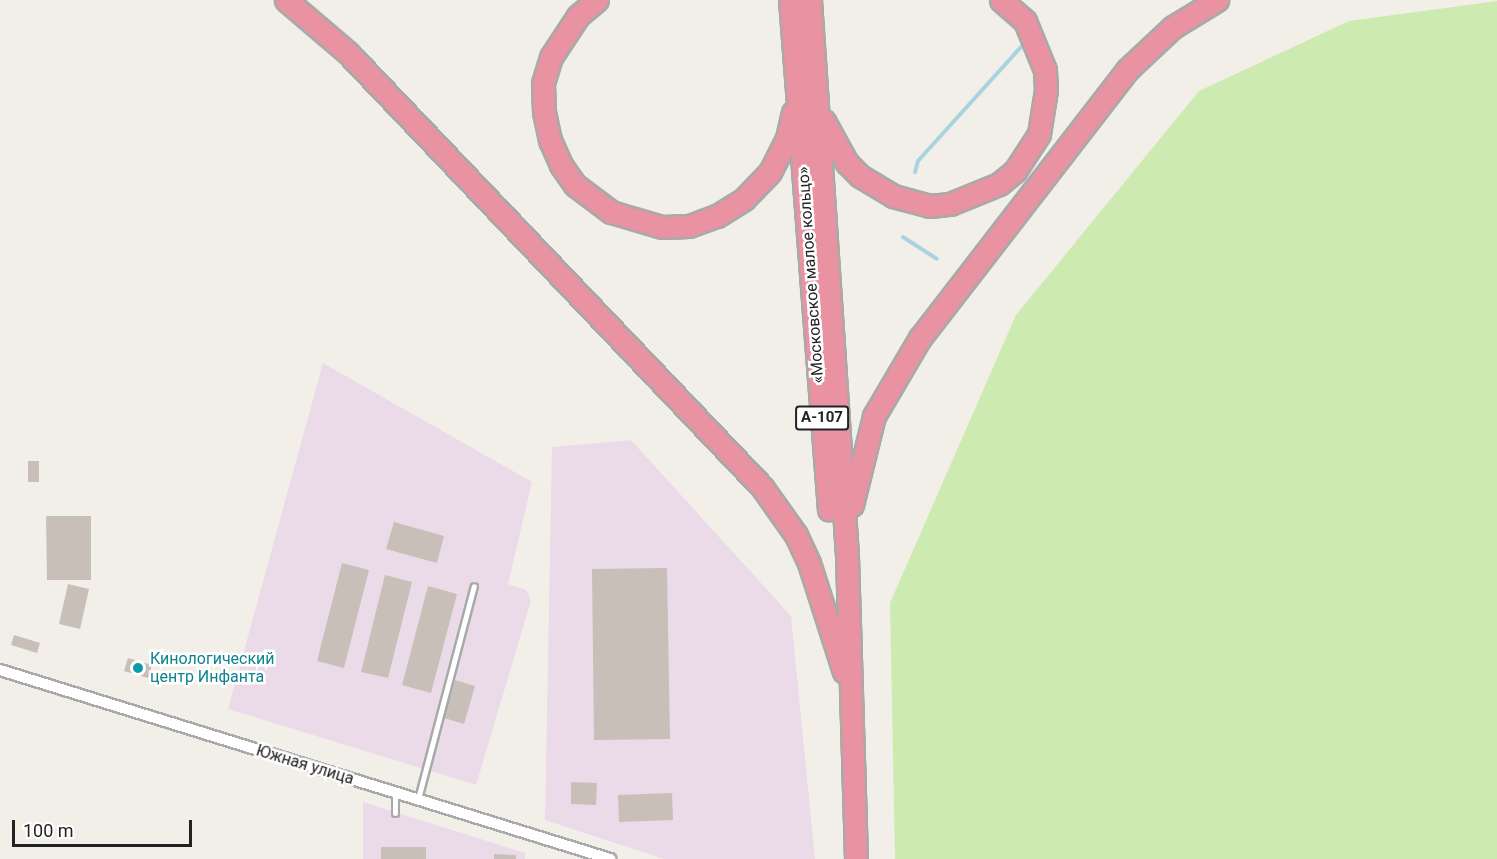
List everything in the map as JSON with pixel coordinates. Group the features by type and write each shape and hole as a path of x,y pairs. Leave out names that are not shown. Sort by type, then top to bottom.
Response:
{"highway":[{"path":"285,0 348,53 762,487 796,535 809,563 844,672"},
{"path":"597,0 578,16 551,57 543,84 544,112 550,140 575,185 611,212 634,222 662,227 689,225 717,216 744,199 770,172 783,147 805,71"},
{"path":"805,71 835,147 860,176 878,189 911,202 930,206 966,200 985,193 1015,171 1039,134 1044,112 1045,70 1024,21 1001,0"},
{"path":"847,556 864,447 874,416 901,366 1114,85 1173,27 1217,0"},
{"name":"«Московское малое кольцо»","path":"801,7 852,764"},
{"name":"«Московское малое кольцо»","path":"805,71 847,556 856,859"}],"street":[{"name":"Южная улица","path":"0,670 610,859"}],"lane":[{"path":"418,799 474,586"},
{"path":"395,792 395,813"}],"shaded area":[{"path":"323,363 532,482 508,584 526,590 531,601 476,785 228,709"},
{"path":"631,440 791,616 815,859 664,859 545,820 552,447"},
{"path":"363,802 525,853 525,859 363,859"}],"green space":[{"path":"1497,1 1497,859 895,859 890,603 1016,315 1199,91 1349,21"}],"building":[{"path":"28,461 39,461 39,482 28,482"},
{"path":"46,516 91,516 91,580 47,580"},
{"path":"394,522 444,536 437,563 386,549"},
{"path":"342,563 369,570 344,668 317,661"},
{"path":"667,568 670,739 594,740 592,569"},
{"path":"385,575 412,582 388,678 361,672"},
{"path":"68,584 89,589 80,629 59,624"},
{"path":"428,586 457,594 431,693 402,685"},
{"path":"14,635 40,643 37,653 11,645"},
{"name":"Кинологический центр Инфанта","path":"128,658 152,665 148,678 124,671"},
{"path":"455,680 475,686 464,724 444,718"},
{"path":"571,782 597,783 596,805 571,804"},
{"path":"672,793 673,820 619,822 618,795"},
{"path":"381,847 426,847 426,859 381,859"},
{"path":"494,854 516,855 516,859 494,859"}],"waterway":[{"path":"915,172 918,161 1022,46"},
{"path":"903,237 937,259"}],"place":[{"name":"Кинологический центр Инфанта","path":"138,668"}]}
